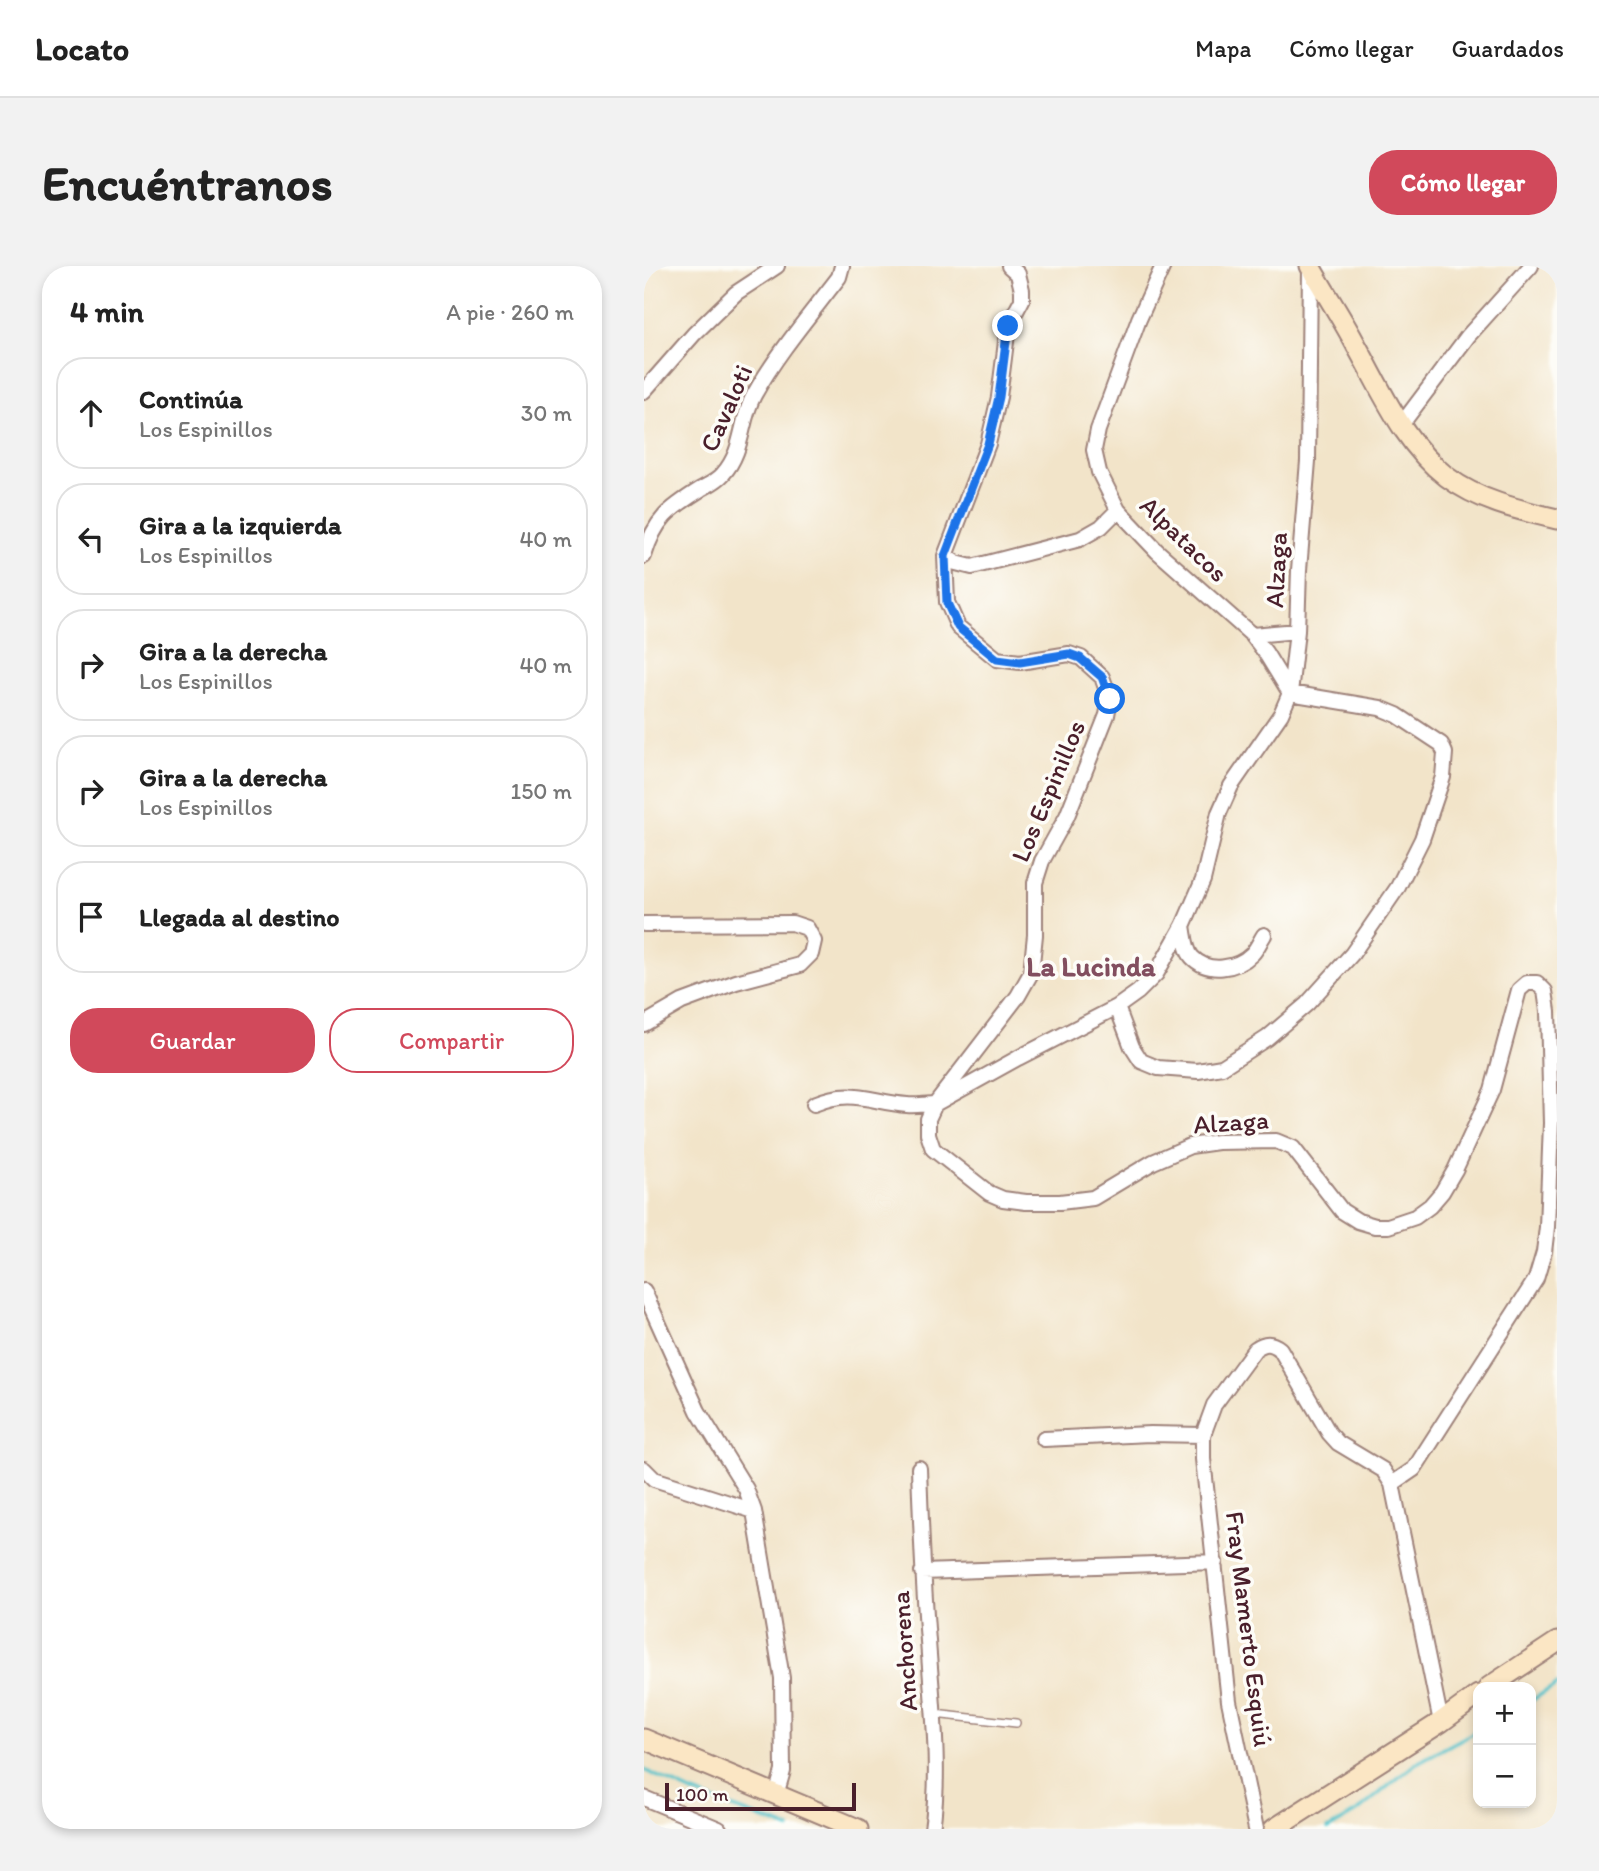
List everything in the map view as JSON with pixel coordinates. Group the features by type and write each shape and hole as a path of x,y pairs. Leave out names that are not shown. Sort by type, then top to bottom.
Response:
{"main road":[{"path":"1310,266 1401,425 1429,461 1468,491 1496,503 1557,519"},
{"path":"1497,1682 1557,1642"},
{"path":"1274,1829 1473,1699"},
{"path":"644,1739 858,1829"}],"street":[{"path":"644,391 694,334 736,293 776,266"},
{"name":"Cavaloti","path":"644,556 650,536 660,519 677,504 720,478 731,464 740,445 752,398 771,366 839,277 842,266"},
{"name":"Los Espinillos","path":"935,1104 1018,996 1031,973 1035,935 1035,883 1042,861 1068,816 1107,715 1110,699 1102,677 1080,658 1069,654 1020,662 997,659 958,627 947,603 945,556 988,444 999,397 1008,326 1022,300 1018,274 1009,266"},
{"name":"Alpatacos","path":"1163,266 1139,319 1098,430 1094,450 1099,472 1118,510 1157,551 1252,635 1290,693"},
{"name":"Alzaga","path":"1310,266 1308,461 1297,631 1290,693 1281,714 1231,786 1219,813 1203,880 1183,926 1156,974 1138,992 1117,1007 935,1104 928,1119 928,1134 933,1149 989,1193 1003,1199 1060,1202 1093,1198 1153,1162 1190,1146 1218,1142 1276,1141 1293,1148 1342,1211 1358,1221 1374,1226 1388,1226 1415,1217 1430,1206 1442,1192 1492,1090 1518,990 1527,983 1537,983 1545,991 1548,1001 1551,1122 1547,1227 1536,1279 1414,1469 1392,1484"},
{"path":"1401,425 1468,336 1531,266"},
{"path":"945,556 956,563 972,567 1020,555 1080,539 1101,527 1118,510"},
{"path":"1252,635 1297,631"},
{"path":"1117,1007 1132,1046 1141,1061 1158,1068 1198,1072 1222,1067 1267,1038 1307,1004 1352,954 1398,887 1435,806 1443,777 1445,753 1441,744 1397,715 1380,708 1290,693"},
{"path":"644,924 792,923 807,929 814,940 811,954 800,965 736,982 682,1002 644,1024"},
{"path":"1183,926 1186,947 1191,957 1214,968 1238,964 1252,953 1264,935"},
{"path":"814,1104 833,1096 858,1096 907,1105 935,1104"},
{"path":"644,1290 698,1411 746,1489 754,1511 782,1678 783,1771 776,1795"},
{"path":"1044,1439 1150,1434 1203,1435 1214,1405 1255,1349 1263,1344 1273,1344 1280,1349 1329,1433 1338,1443 1383,1470 1392,1484 1441,1722"},
{"name":"Fray Mamerto Esquiú","path":"1203,1435 1203,1459 1229,1701 1256,1829"},
{"name":"Anchorena","path":"919,1468 922,1572 934,1714 935,1810 932,1829"},
{"path":"644,1469 654,1479 754,1511"},
{"path":"922,1572 1215,1562"},
{"path":"644,1798 710,1827"}],"lane":[{"path":"934,1714 1016,1723"}],"waterway":[{"path":"1536,1698 1557,1684"},
{"path":"1328,1829 1357,1812 1415,1764 1473,1733"},
{"path":"644,1770 693,1793 790,1829"}],"district":[{"name":"La Lucinda","path":"1091,966"}],"route":[{"path":"1008,326 999,397 988,444 965,498 945,556 947,603 958,627 997,659 1020,662 1069,654 1080,658 1102,677 1110,699"}]}
